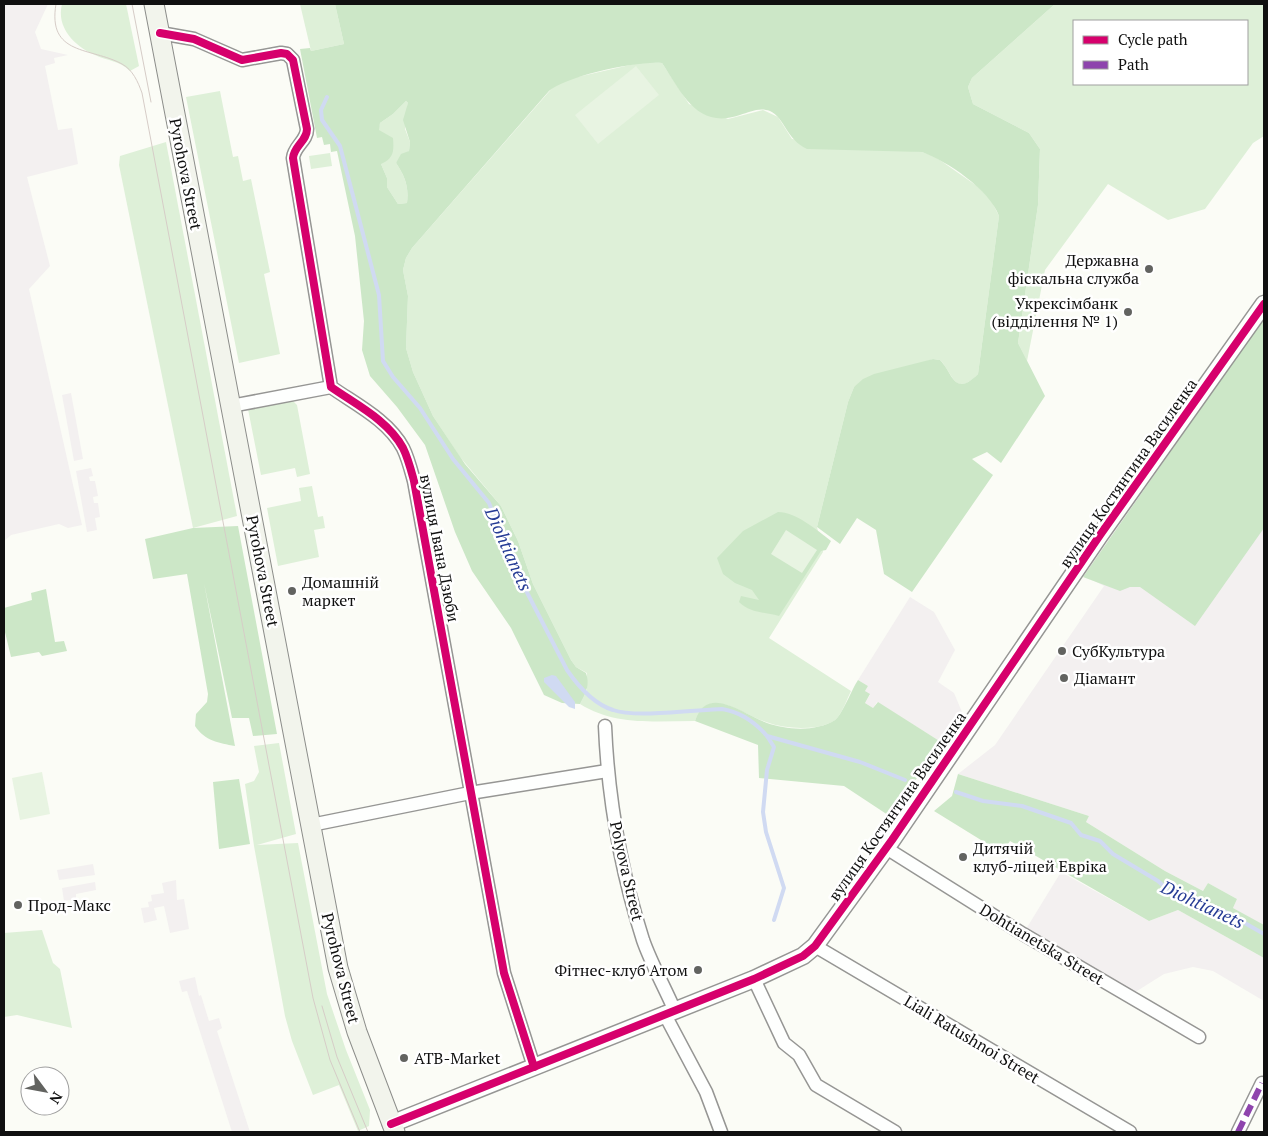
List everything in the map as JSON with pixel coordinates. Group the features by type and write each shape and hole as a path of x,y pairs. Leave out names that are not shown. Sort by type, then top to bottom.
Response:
{"main road":[{"name":"Pyrohova Street","path":"154,4 311,825 347,1003 391,1130"}],"street":[{"path":"160,33 194,39 242,60 281,53 287,54 293,60 307,129 305,138 292,158 331,387 231,406"},
{"name":"вулиця Костянтина Василенка","path":"391,1130 534,1067 669,1011 754,979 803,956 815,946 886,848 1100,535 1264,304"},
{"name":"вулиця Івана Дзюби","path":"331,387 386,426 398,440 406,456 425,534 470,793 504,973 534,1067"},
{"name":"Polyova Street","path":"605,726 607,771 624,863 644,940 669,1011 706,1092 721,1132"},
{"path":"311,825 470,793 607,771"},
{"name":"Dohtianetska Street","path":"886,848 1024,934 1199,1037"},
{"name":"Liali Ratushnoi Street","path":"815,946 1130,1132"},
{"path":"754,979 784,1043 798,1055 816,1085 895,1132"},
{"path":"1238,1132 1262,1083"}],"shaded area":[{"path":"4,4 48,4 35,32 41,49 68,55 54,58 55,63 45,66 58,130 72,128 78,164 27,177 50,266 29,289 82,525 68,528 59,524 11,535 4,541"},
{"path":"1264,304 1264,926 1233,908 1237,899 1208,883 1203,891 1165,871 1086,822 1089,816 958,774 995,745 1104,586 1075,571"},
{"path":"71,393 83,459 74,461 62,395"},
{"path":"91,468 93,476 89,477 90,481 95,481 98,496 93,497 94,503 98,503 100,517 95,518 97,530 87,532 76,471"},
{"path":"910,597 934,612 955,650 938,682 954,693 962,712 941,742 877,702 873,708 865,703 870,695 865,691 868,686 858,680"},
{"path":"93,864 95,875 59,880 57,870"},
{"path":"1061,872 1149,921 1178,910 1264,958 1264,1001 1213,971 1193,967 1164,974 1129,996 1023,934"},
{"path":"176,880 177,900 184,899 189,929 170,933 164,906 154,908 157,920 144,923 141,908 149,907 148,902 152,901 151,895 164,893 162,883"},
{"path":"95,882 96,890 76,894 76,899 64,901 62,888"},
{"path":"195,977 199,996 201,995 209,1021 219,1018 222,1028 217,1031 250,1132 232,1132 187,991 182,992 179,981"}],"green space":[{"path":"62,4 126,4 139,66 130,71 122,65 99,57 80,46 68,35 64,28 61,12"},
{"path":"300,4 335,4 344,44 311,51"},
{"path":"335,4 1055,4 972,78 968,87 973,104 1029,133 1040,149 1038,205 1018,343 1045,396 1001,463 987,452 972,459 993,475 912,592 884,574 876,530 857,518 840,544 817,527 848,402 854,387 863,379 874,374 933,359 940,360 959,384 970,381 978,374 999,216 987,196 955,169 922,152 807,149 794,140 779,118 770,111 755,110 725,118 712,117 692,106 662,63 637,64 586,75 558,85 549,91 412,248 406,258 403,270 408,296 406,348 413,372 433,416 465,464 501,506 518,541 533,584 571,660 576,667 586,673 587,689 580,704 562,703 544,695 511,628 472,571 455,532 425,445 397,407 370,376 362,350 364,321 355,236 337,151 331,152 330,144 324,145 322,137 317,138 300,49 310,48 311,51 344,44","holes":["406,101 408,103 403,120 410,142 409,151 401,154 396,163 406,182 407,203 398,204 387,187 387,178 381,164 391,157 393,138 379,130 380,123 393,114"]},
{"path":"1055,4 1264,4 1264,136 1253,143 1205,209 1168,220 1108,184 1045,270 1027,361 1018,343 1038,205 1040,149 1029,133 973,104 968,87 972,78"},
{"path":"643,62 662,63 689,104 728,119 763,110 778,117 792,139 922,152 934,156 977,186 991,200 999,216 978,374 970,381 959,384 940,360 933,359 854,387 848,402 817,527 823,552 769,638 851,691 837,718 821,726 797,728 778,726 727,705 717,703 708,705 701,710 695,721 636,721 621,719 593,711 580,704 587,690 587,673 576,667 571,660 533,584 518,541 501,506 460,457 433,416 413,372 406,348 408,296 403,270 406,258 412,248 554,86 573,78"},
{"path":"636,66 659,95 598,144 575,115"},
{"path":"220,91 233,157 238,156 243,181 251,179 270,272 264,274 280,354 239,363 186,97"},
{"path":"406,101 408,103 405,129 410,142 409,151 396,163 406,182 407,203 398,204 387,187 387,178 381,164 384,134 378,130 380,123 393,114"},
{"path":"166,142 237,516 193,528 119,165 120,156"},
{"path":"330,153 332,166 311,169 309,156"},
{"path":"1264,318 1264,528 1195,626 1140,587 1130,587 1120,591 1083,577"},
{"path":"288,396 297,405 310,474 297,477 295,468 261,475 247,404"},
{"path":"312,486 318,517 323,516 325,528 314,530 319,557 278,566 267,508 301,501 299,488"},
{"path":"778,512 799,518 831,541 826,550 821,551 779,616 743,606 739,602 741,596 759,600 752,590 735,583 723,574 717,558 743,531"},
{"path":"238,526 277,734 253,736 249,718 232,718 204,583 235,746 208,738 195,726 196,714 207,702 208,694 187,574 153,579 145,539 193,528"},
{"path":"786,530 817,550 802,573 771,554"},
{"path":"46,589 55,642 64,641 67,651 42,656 39,652 11,657 4,628 4,608 32,600 31,593"},
{"path":"858,680 868,686 865,691 870,694 865,703 873,708 878,702 941,742 891,817 844,786 759,778 758,745 695,721 701,710 708,704 717,703 727,705 775,725 801,729 819,727 838,717"},
{"path":"279,743 296,834 257,845 298,843 327,994 346,1050 370,1110 369,1126 358,1131 339,1085 313,1095 292,1041 285,1016 254,846 245,784 254,781 259,772 254,746"},
{"path":"42,772 50,814 20,820 12,778"},
{"path":"958,774 1089,816 1086,822 1165,871 1203,891 1208,883 1237,899 1233,908 1264,925 1264,958 1178,910 1149,921 1010,841 1002,853 934,811 952,796"},
{"path":"239,779 250,844 219,849 213,782"},
{"path":"42,930 53,963 60,969 72,1028 17,1015 4,1017 4,933"}],"water":[{"path":"552,675 556,676 575,702 575,709 569,707 544,682 544,678"}],"waterway":[{"name":"Diohtianets","path":"327,97 321,110 322,120 340,146 379,295 383,361 393,377 420,408 453,459 489,503 518,575 567,670 576,682 599,703 613,710 623,712 666,713 729,710 747,718 767,736 860,762 905,780"},
{"path":"767,736 774,747 767,770 763,812 766,832 784,888 774,920"},
{"name":"Diohtianets","path":"956,792 983,801 1022,806 1071,823 1081,835 1100,841 1113,854 1158,881 1168,890 1206,909 1222,910 1264,934"}],"tram line":[{"path":"56,4 55,21 58,33 65,41 74,47 122,64 135,77 142,93 313,998 330,1060 360,1132"},
{"path":"132,4 151,102"},
{"path":"322,1006 337,1057 368,1132"}],"marked path":[{"path":"1238,1132 1262,1083"}],"cycle path":[{"path":"160,33 194,39 242,60 281,53 287,54 293,60 307,129 305,137 293,158 331,387 370,413 389,429 403,448 411,468 504,973 534,1067"},
{"path":"391,1124 754,979 803,956 815,946 892,840 1100,535 1264,304"}],"place":[{"name":"Державна фіскальна служба","path":"1149,269"},
{"name":"Укрексімбанк (відділення № 1)","path":"1128,312"},
{"name":"Домашній маркет","path":"292,591"},
{"name":"СубКультура","path":"1062,651"},
{"name":"Діамант","path":"1064,678"},
{"name":"Дитячій клуб-ліцей Евріка","path":"963,857"},
{"name":"Прод-Макс","path":"18,905"},
{"name":"Фітнес-клуб Атом","path":"698,970"},
{"name":"ATB-Market","path":"404,1058"}]}
